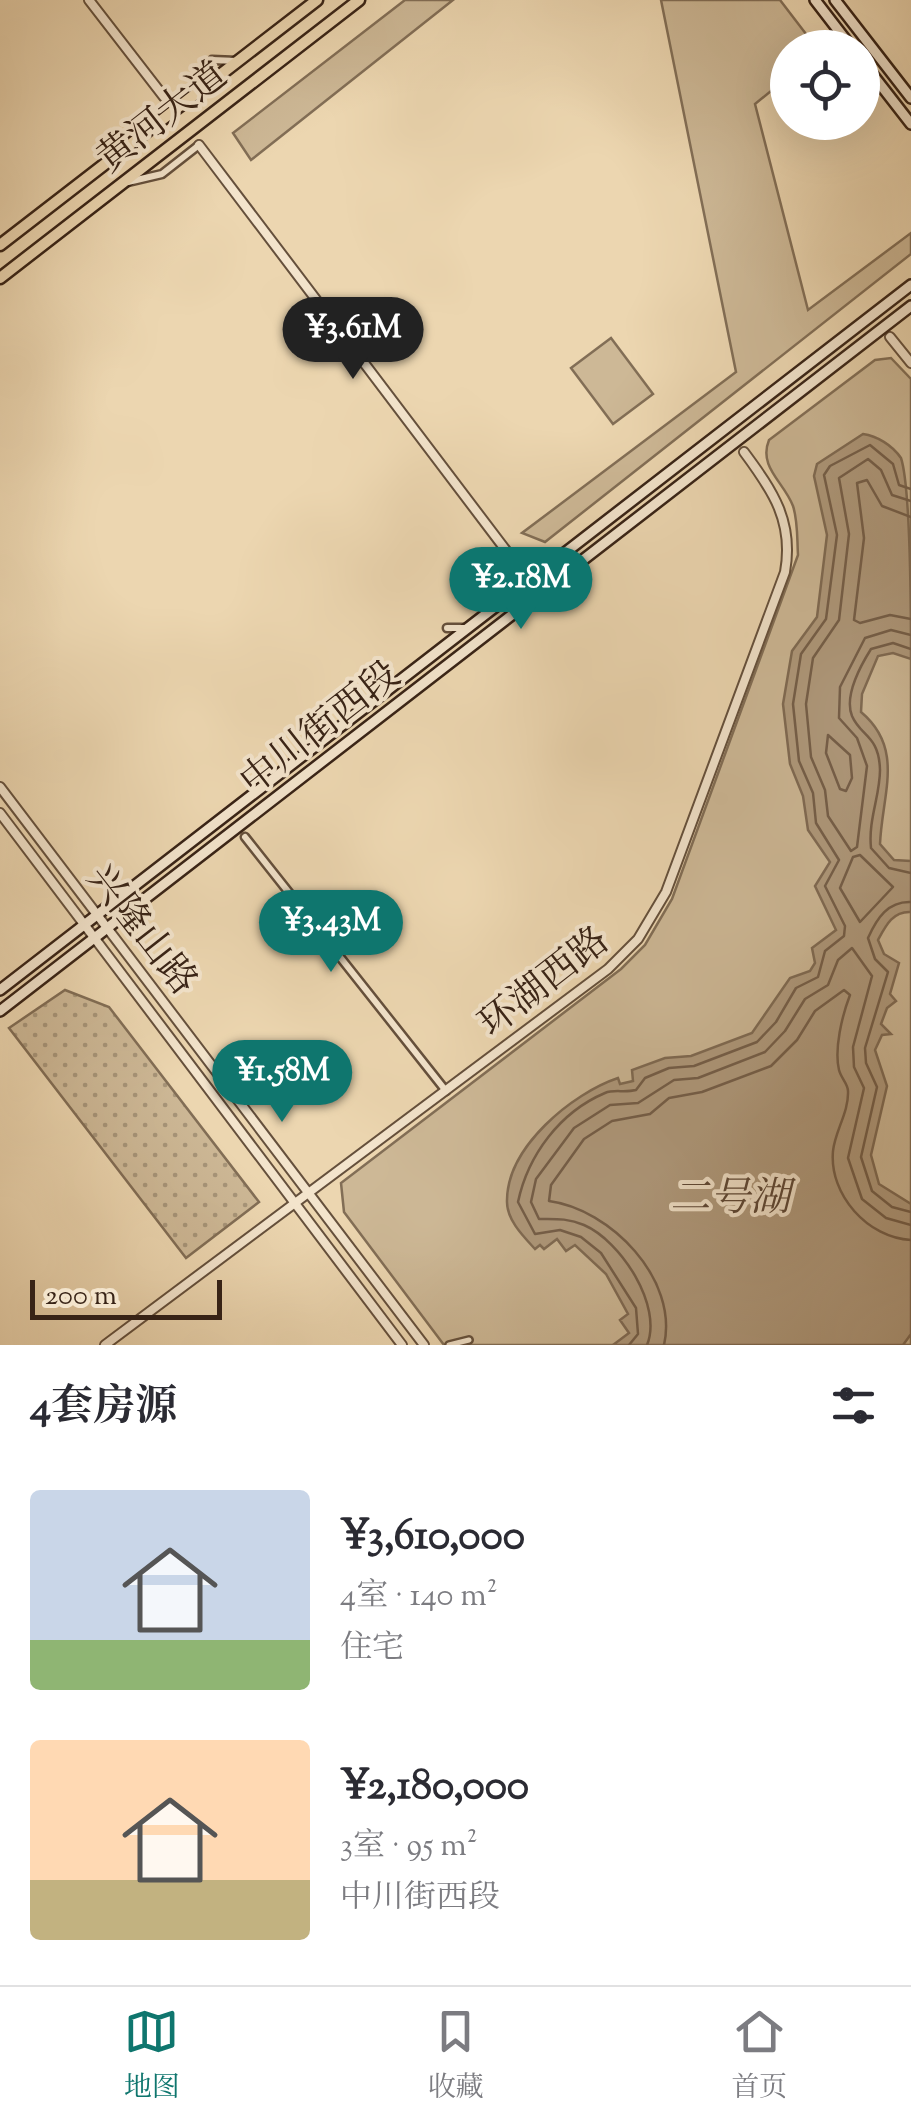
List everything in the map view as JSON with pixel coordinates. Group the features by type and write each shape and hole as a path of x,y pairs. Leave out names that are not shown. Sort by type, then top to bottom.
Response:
{"main road":[{"name":"黄河大道","path":"0,245 318,0"},
{"name":"黄河大道","path":"0,278 359,0"},
{"path":"815,0 838,30"},
{"path":"836,0 911,98"},
{"path":"880,84 911,124"},
{"name":"中川街西段","path":"0,990 911,285"},
{"name":"中川街西段","path":"0,1011 911,306"},
{"path":"57,946 64,948 67,960"}],"street":[{"path":"90,0 164,97"},
{"path":"212,60 238,61"},
{"path":"122,184 162,174 199,145 539,594"},
{"path":"890,336 911,363"},
{"name":"环湖西路","path":"106,1345 618,961 646,928 666,892 788,555 782,509 744,452"},
{"path":"447,628 468,628"},
{"name":"兴隆山路","path":"0,787 424,1345"},
{"name":"兴隆山路","path":"0,813 402,1345"},
{"path":"245,837 446,1091"},
{"path":"450,1345 469,1340"}],"shaded area":[{"path":"405,0 453,0 251,160 233,133"},
{"path":"661,0 780,0 803,30 770,30 770,92 755,104 808,310 911,233 911,254 545,542 522,533 736,372"},
{"path":"611,338 653,394 613,424 571,368"},
{"path":"891,358 911,379 911,1345 444,1345 344,1212 341,1183 621,969 645,945 672,899 798,555 795,512 769,466 769,440 875,360"},
{"path":"65,990 109,1007 259,1202 186,1258 9,1028"}],"water":[{"name":"二号湖","path":"863,434 884,442 901,458 909,524 911,659 893,653 878,656 862,694 861,712 875,726 887,757 880,844 894,860 911,861 911,912 895,916 878,940 884,954 899,963 890,994 896,1001 887,1008 881,1024 891,1034 882,1035 875,1050 887,1086 871,1155 879,1184 911,1204 911,1334 903,1345 613,1345 629,1333 620,1320 628,1314 606,1274 575,1245 566,1251 557,1239 544,1249 540,1245 535,1249 510,1215 510,1181 518,1162 545,1125 582,1096 618,1078 620,1084 633,1081 632,1070 665,1058 691,1056 752,1033 790,978 810,971 815,963 812,948 836,930 815,886 830,862 808,830 803,796 790,764 783,704 792,651 817,617 827,535 814,476 817,464"}]}
